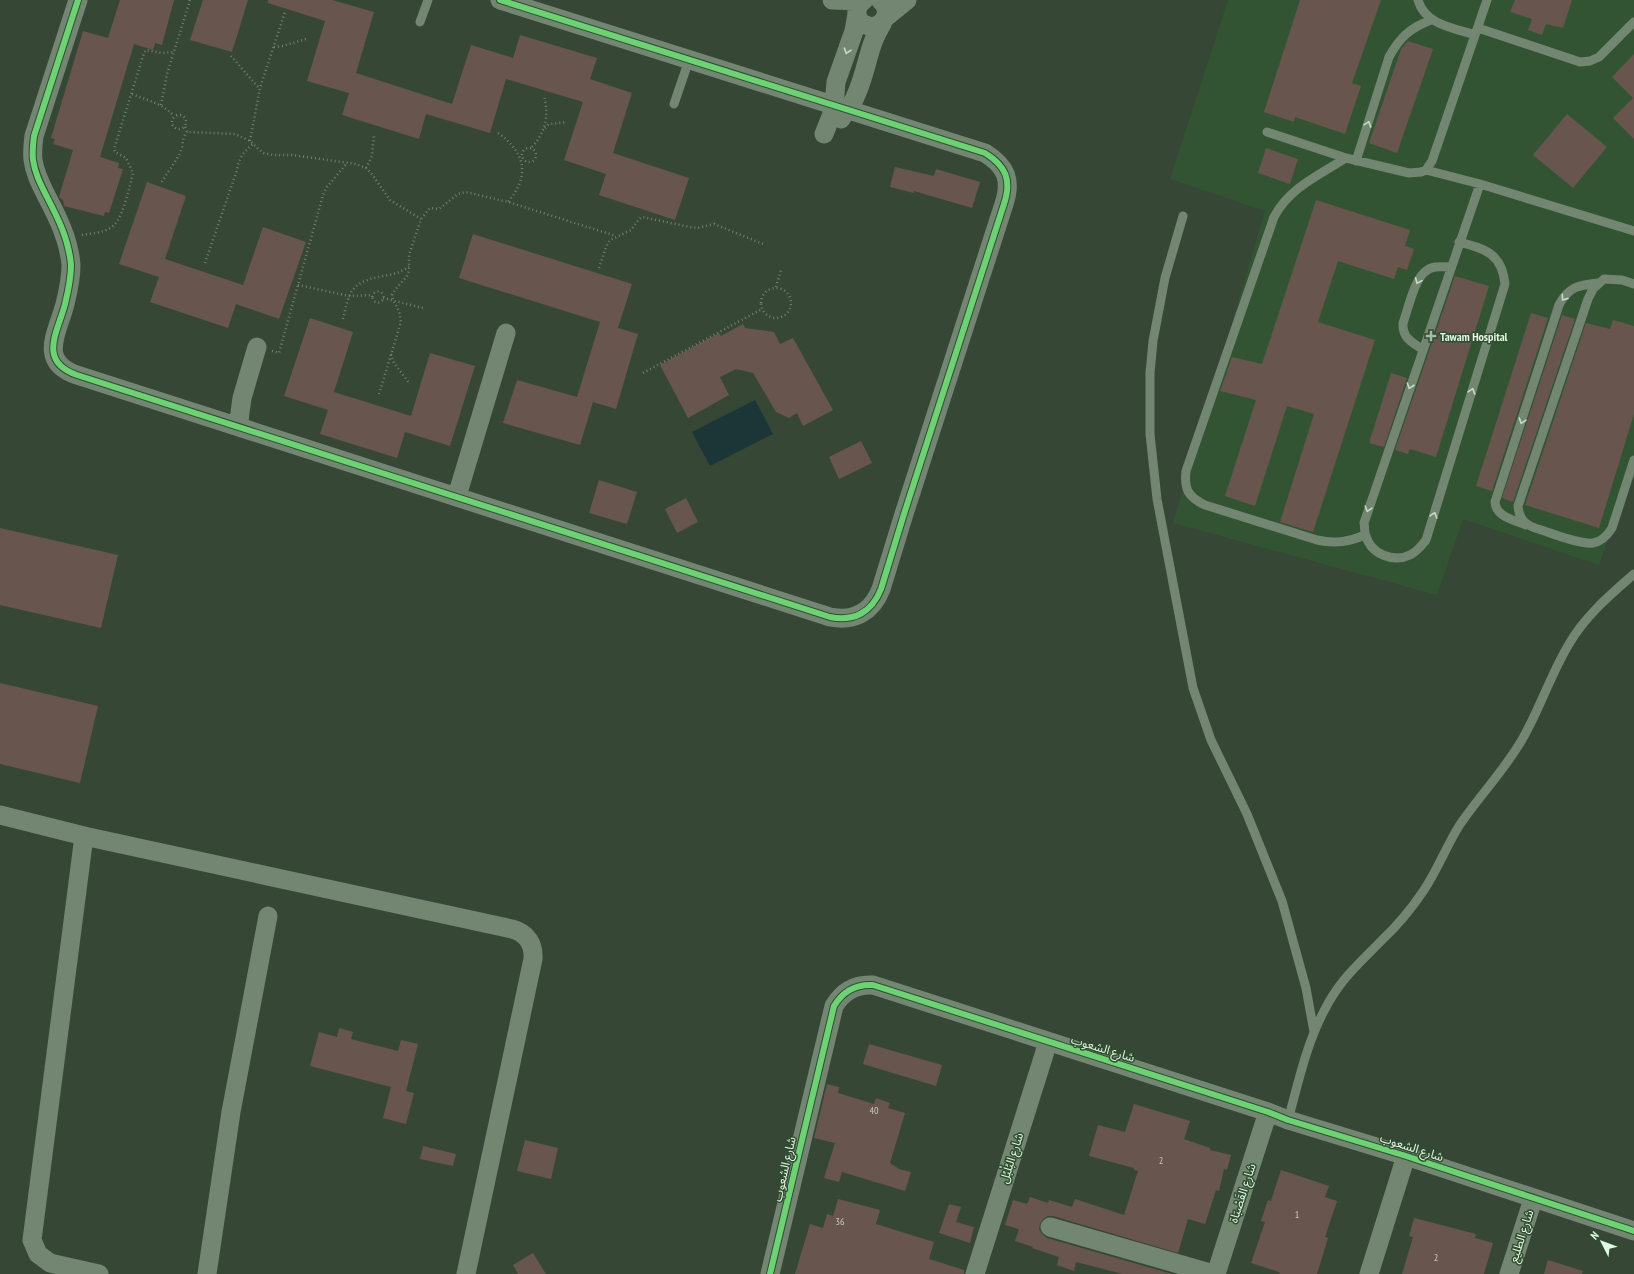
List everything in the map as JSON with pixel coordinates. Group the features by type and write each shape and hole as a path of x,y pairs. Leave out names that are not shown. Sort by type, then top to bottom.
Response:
{"street":[{"path":"78,0 34,136 32,148 33,160 39,182 66,237 71,266 65,304 53,343 53,352 56,360 62,368 77,375 830,617 839,619 848,618 865,612 872,605 881,589 1008,192 1008,180 1003,168 995,159 985,153 500,0"},
{"path":"832,0 873,8 907,0"},
{"path":"841,108 836,82 854,31 873,8"},
{"path":"828,135 841,108 857,93 874,39 873,8"},
{"path":"457,496 506,334"},
{"path":"242,428 239,420 242,398 257,347"},
{"path":"0,815 84,836 512,929 518,931 529,939 532,945 533,959 466,1274"},
{"path":"84,836 32,1240 38,1254 50,1263 99,1274"},
{"path":"208,1274 231,1112 268,916"},
{"name":"شارع الشعوب","path":"770,1274 834,1006 839,998 856,987 865,985 873,985 1268,1112 1288,1120 1406,1156 1533,1199 1634,1230"},
{"name":"شارع البُلْبُل","path":"975,1274 1048,1042"},
{"name":"شارع القَصْبَاة","path":"1216,1274 1268,1112"},
{"path":"1369,1274 1406,1156"},
{"name":"شارع الطليع","path":"1509,1274 1533,1199"},
{"path":"1050,1227 1212,1274"}],"lane":[{"path":"420,22 428,0"},
{"path":"1418,0 1425,13 1432,20 1477,31 1580,62 1590,61 1599,57 1634,22"},
{"path":"1426,170 1432,161 1487,0"},
{"path":"1356,161 1389,57 1402,37 1411,30 1432,20"},
{"path":"674,104 689,60"},
{"path":"1267,132 1356,161 1409,173 1426,170 1480,184 1634,231"},
{"path":"1346,158 1293,192 1283,202 1274,217 1186,471 1185,482 1188,492 1195,500 1205,505 1317,540 1342,543 1365,535"},
{"path":"1459,242 1479,247 1490,253 1499,261 1504,272 1505,284 1426,540 1419,549 1410,555 1399,558 1388,557 1378,553 1370,545 1365,535 1364,523 1422,349 1459,242 1480,184"},
{"path":"1183,216 1165,278 1152,354 1150,380 1150,434 1157,499 1192,688 1211,740 1247,814 1282,901 1306,988 1314,1032"},
{"path":"1422,349 1405,336 1403,330 1403,323 1412,296 1421,275 1426,270 1434,267 1451,267"},
{"path":"1528,526 1522,521 1518,506 1588,299 1593,289 1604,279 1612,279 1634,284"},
{"path":"1598,283 1578,286 1569,291 1563,297 1559,305 1495,502 1497,512 1528,526 1584,543 1592,544 1600,541 1608,535 1612,528 1634,460"},
{"path":"1288,1120 1314,1032 1335,991 1350,972 1397,925 1424,889 1460,826 1505,766 1523,738 1558,664 1579,630 1600,605 1634,574"}],"path":[{"path":"161,105 167,74 190,0"},
{"path":"250,141 260,88 285,12"},
{"path":"274,47 283,46 306,39"},
{"path":"66,237 101,232 114,225 118,219 133,173 126,158 115,152 114,149 146,50 162,53 174,52"},
{"path":"231,56 260,88"},
{"path":"132,94 161,105 168,109 174,116"},
{"path":"528,162 522,154 526,148 532,148 540,139 547,112 544,95"},
{"path":"174,116 178,114 183,115 186,118 187,123 185,127 187,132"},
{"path":"174,116 172,125 180,129 185,127"},
{"path":"544,128 549,124 567,122"},
{"path":"187,132 235,134 250,141 263,153 347,162 366,168 390,200 421,219"},
{"path":"162,182 167,171 182,148 184,135 187,132"},
{"path":"498,133 511,142 519,154 522,169 521,182 516,193 508,202"},
{"path":"366,168 372,156 374,135"},
{"path":"205,263 237,170 239,160 243,152 253,144"},
{"path":"522,169 528,162 534,160 536,157 536,154 532,148"},
{"path":"257,347 278,353 323,195 327,187 347,162"},
{"path":"379,394 401,322 399,311 392,296 407,276 409,255 421,219 430,208 439,209 458,194 466,192 508,202 616,236"},
{"path":"599,268 610,240 631,230 642,216 697,228 714,224 763,244"},
{"path":"343,319 349,296 354,289 368,280 399,272 409,267"},
{"path":"776,287 781,270"},
{"path":"298,285 349,296 373,295 380,292 383,298"},
{"path":"776,287 783,288 789,293 792,300 791,308 787,314 781,318 773,318 766,315 762,309 761,302 763,294 768,289 776,287"},
{"path":"373,295 376,302 381,301 383,298 423,308"},
{"path":"643,373 762,309"},
{"path":"391,353 398,369 410,384"}],"shaded area":[{"name":"Tawam Hospital","path":"1228,0 1634,0 1634,462 1599,565 1463,519 1437,595 1173,523 1265,211 1170,179"}],"water":[{"path":"755,400 773,434 710,466 692,432"}],"building":[{"path":"120,0 174,0 162,45 155,43 153,50 134,44 100,157 119,163 118,168 123,169 109,213 105,212 104,216 64,206 63,200 59,197 73,150 53,144 55,139 51,138 83,31 108,38"},
{"path":"203,0 248,0 232,52 190,40"},
{"path":"268,0 332,0 374,12 356,73 452,104 471,45 513,58 520,35 597,58 590,79 632,93 613,153 689,178 675,220 599,195 606,174 564,160 583,102 506,79 490,133 426,114 419,139 342,115 349,93 307,81 325,21 268,3"},
{"path":"1300,0 1381,0 1352,83 1361,86 1345,134 1295,117 1294,122 1264,112"},
{"path":"1515,0 1572,0 1563,28 1546,24 1542,35 1528,30 1532,19 1510,12"},
{"path":"1408,41 1433,49 1397,153 1369,143 1401,49"},
{"path":"1634,54 1634,139 1613,118 1633,98 1612,77"},
{"path":"1567,114 1607,147 1573,188 1533,155"},
{"path":"1266,148 1298,159 1290,184 1258,173"},
{"path":"895,167 934,176 936,169 980,182 972,208 914,191 914,193 890,187"},
{"path":"147,182 186,196 165,259 243,285 263,227 306,242 279,319 236,304 228,328 150,302 159,277 119,264"},
{"path":"1316,200 1410,230 1405,246 1414,249 1407,270 1398,267 1394,279 1338,261 1318,322 1375,340 1313,532 1280,522 1314,414 1287,406 1255,506 1225,496 1256,400 1220,391 1232,357 1262,364"},
{"path":"473,234 632,284 618,328 638,334 616,409 593,402 580,445 503,423 517,380 577,397 600,322 459,278"},
{"path":"1455,276 1489,286 1436,457 1410,449 1408,454 1395,450"},
{"path":"1531,313 1548,318 1492,491 1476,486"},
{"path":"1562,315 1575,319 1513,502 1502,498"},
{"path":"310,318 353,332 334,392 411,416 430,353 475,366 450,446 405,432 397,458 320,434 328,410 284,396"},
{"path":"1613,320 1634,326 1634,414 1599,528 1525,505 1586,323 1610,329"},
{"path":"743,324 745,328 774,332 780,344 793,338 833,410 803,426 797,413 789,418 776,412 753,373 736,369 720,377 729,395 688,418 660,365 719,333 721,336"},
{"path":"1391,373 1407,378 1384,447 1369,443"},
{"path":"861,441 872,463 839,479 829,457"},
{"path":"599,480 637,492 627,524 589,513"},
{"path":"686,498 698,522 677,533 665,509"},
{"path":"0,528 118,555 101,628 0,605"},
{"path":"0,683 98,706 80,783 0,764"},
{"path":"339,1028 353,1032 351,1039 398,1051 401,1040 418,1044 406,1091 414,1093 406,1124 383,1118 391,1087 310,1066 319,1032 337,1037"},
{"path":"869,1044 942,1065 936,1086 863,1064"},
{"path":"827,1084 839,1087 838,1093 874,1104 876,1098 890,1103 888,1108 905,1113 890,1163 899,1169 911,1172 905,1191 842,1172 839,1182 824,1178 835,1143 814,1138"},
{"path":"1134,1104 1190,1121 1184,1139 1210,1148 1210,1150 1231,1155 1227,1170 1224,1169 1219,1191 1216,1190 1205,1224 1188,1219 1178,1253 1053,1216 1048,1216 1043,1219 1039,1229 1047,1238 1172,1274 1123,1274 1076,1262 1074,1271 1057,1265 1059,1257 1015,1241 1019,1229 1005,1225 1013,1200 1027,1204 1030,1197 1048,1203 1049,1200 1072,1207 1075,1199 1124,1215 1138,1171 1134,1170 1134,1168 1089,1156 1098,1125 1125,1132"},
{"path":"525,1140 558,1148 551,1179 517,1171"},
{"path":"423,1146 456,1154 453,1166 420,1159"},
{"path":"1281,1170 1329,1186 1325,1197 1337,1201 1325,1237 1328,1238 1317,1274 1280,1274 1279,1272 1251,1263 1265,1222 1261,1221 1268,1200 1271,1201"},
{"path":"838,1199 880,1210 876,1224 934,1242 929,1259 964,1270 964,1274 795,1274 810,1224 823,1228 827,1214 833,1216"},
{"path":"949,1204 961,1207 956,1222 974,1227 970,1243 939,1233"},
{"path":"1414,1218 1476,1234 1475,1238 1493,1243 1484,1274 1402,1274 1413,1237 1409,1236"},
{"path":"533,1253 546,1274 518,1274 513,1265"},
{"path":"1548,1260 1583,1271 1582,1274 1544,1274"}],"cycle path":[{"path":"78,0 34,136 33,151 34,165 40,184 55,213 70,256 70,280 65,304 53,345 57,362 65,369 77,375 830,617 847,618 861,614 873,604 881,589 1004,204 1007,188 1005,174 998,163 985,153 500,0"},
{"path":"770,1274 834,1006 846,992 856,987 867,985 873,985 1268,1112 1288,1120 1406,1156 1634,1231"}],"place":[{"name":"Tawam Hospital","path":"1431,336"}]}
